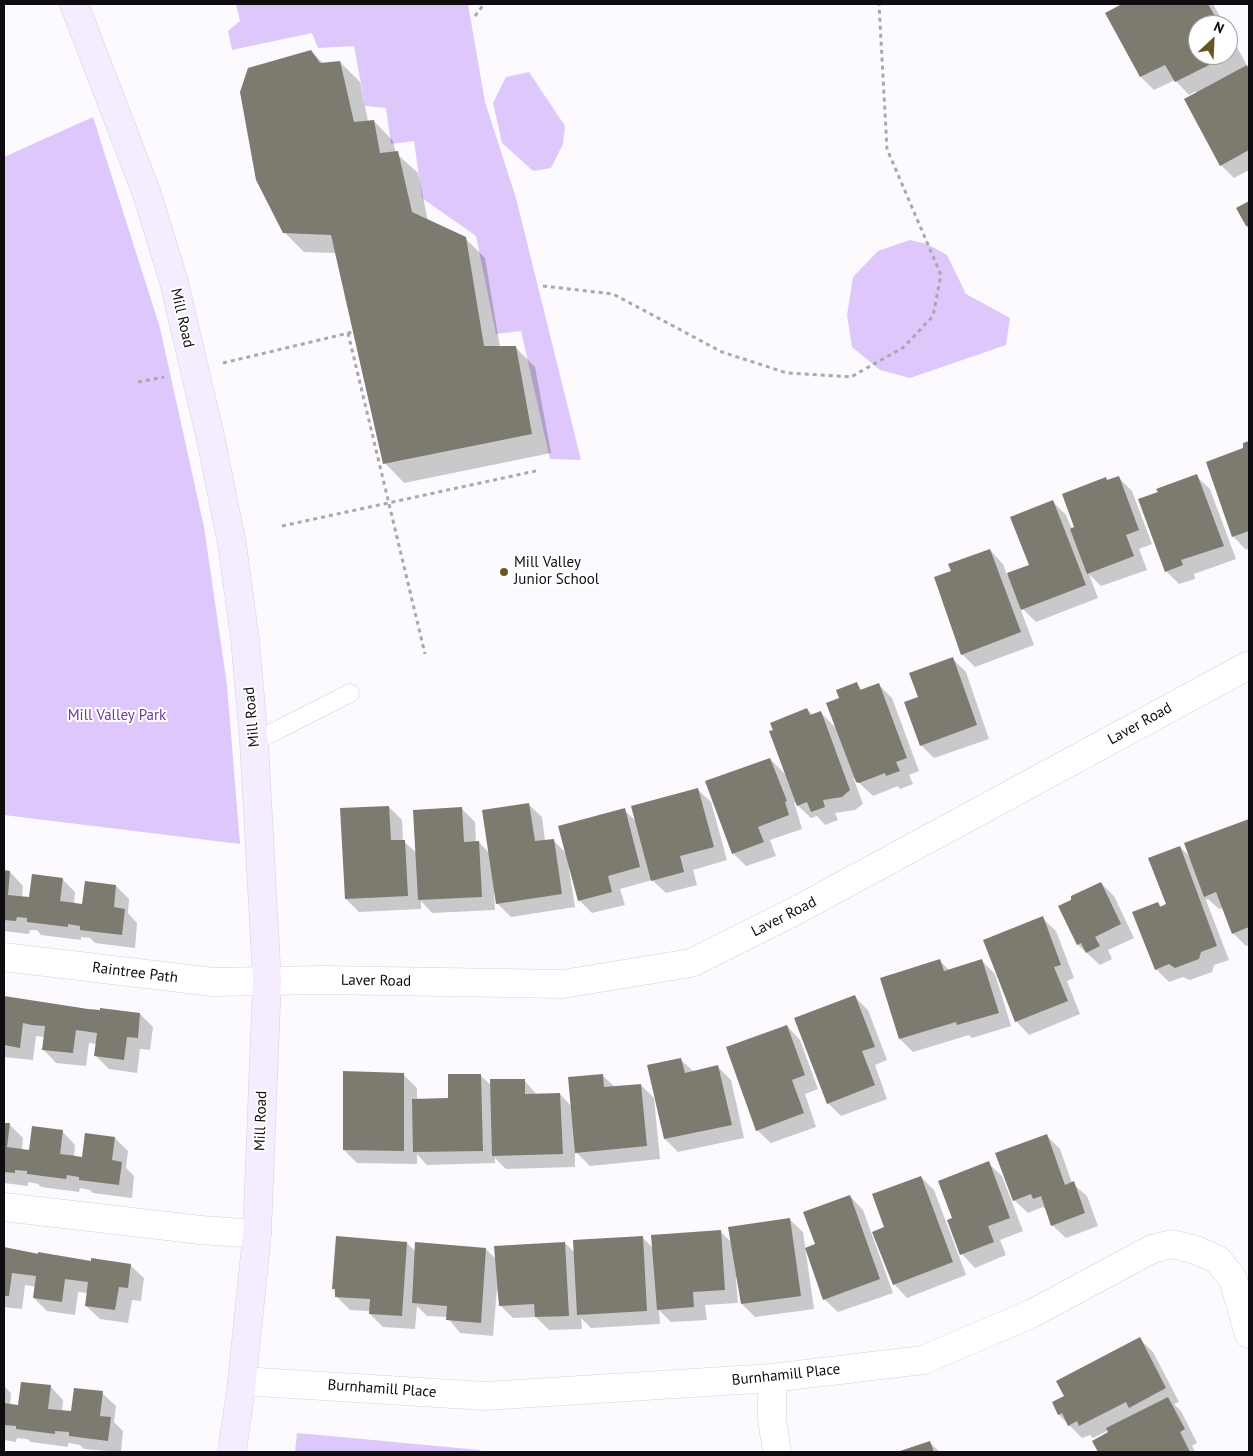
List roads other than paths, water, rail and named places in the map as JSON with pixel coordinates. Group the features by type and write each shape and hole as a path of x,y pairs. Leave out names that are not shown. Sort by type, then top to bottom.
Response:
{"street":[{"name":"Mill Road","path":"74,4 147,194 174,282 212,440 232,544 245,639 254,742 267,981 257,1234 242,1381 232,1452"},
{"name":"Laver Road","path":"267,981 563,984 691,963 799,909 1249,665"},
{"name":"Raintree Path","path":"4,957 213,982 267,981"},
{"path":"4,1207 201,1230 257,1234"},
{"name":"Burnhamill Place","path":"242,1381 485,1396 772,1378 923,1360 1031,1314 1152,1249 1172,1244 1196,1250 1218,1260 1234,1279 1249,1334"},
{"path":"772,1378 772,1419 777,1452"}],"lane":[{"path":"254,742 350,693"}],"place":[{"name":"Mill Valley Junior School","path":"504,572"}],"park label":[{"name":"Mill Valley Park","path":"117,716"}]}
